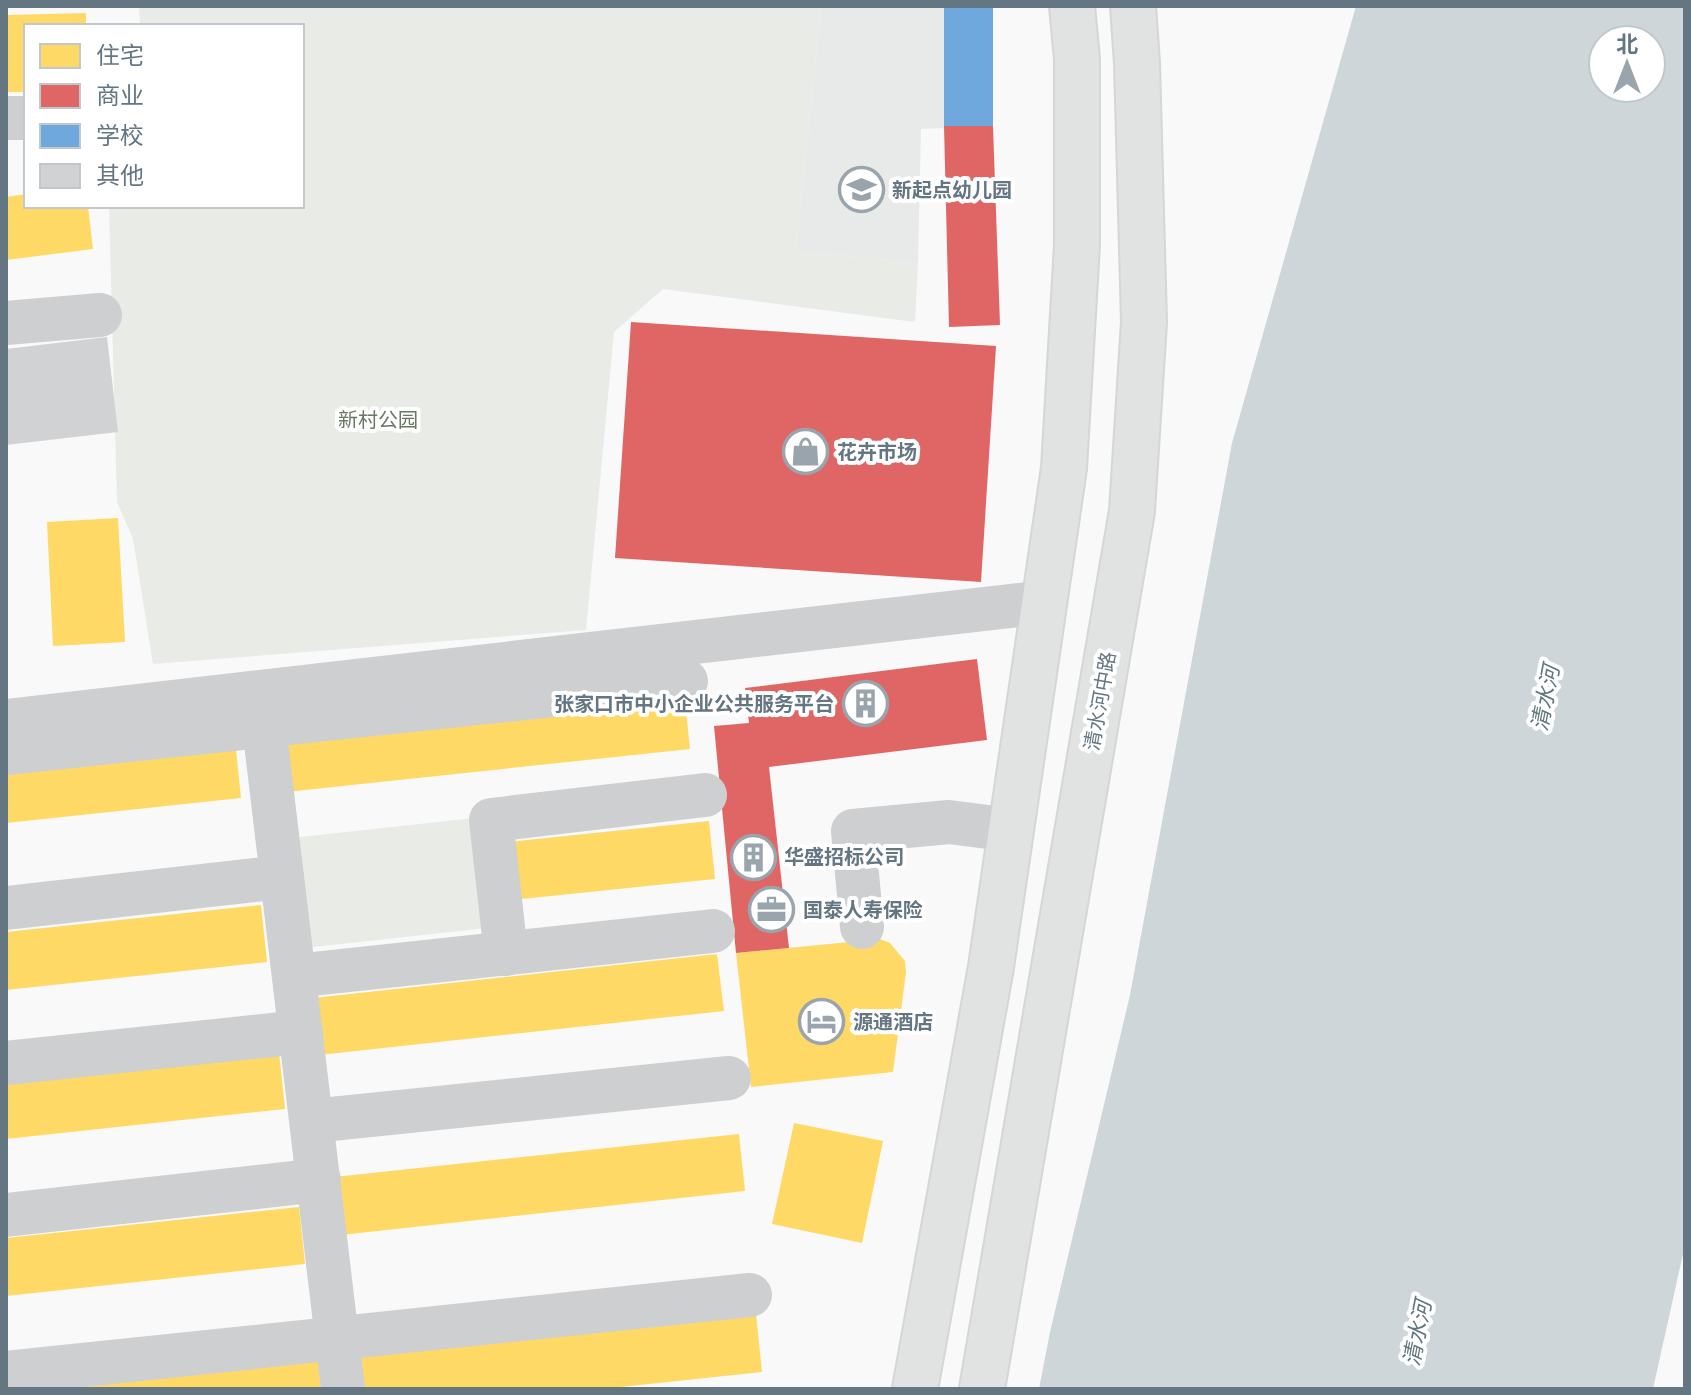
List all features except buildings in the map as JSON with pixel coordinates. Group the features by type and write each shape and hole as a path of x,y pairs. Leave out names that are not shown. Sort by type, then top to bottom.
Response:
{"main road":[{"path":"915,1389 991,967 1064,468 1077,245 1077,59 1072,6"},
{"name":"清水河中路","path":"982,1389 1132,511 1144,322 1133,6"}],"street":[{"path":"6,323 100,315"},
{"path":"6,721 1045,602"},
{"path":"6,753 686,681"},
{"path":"264,726 343,1389"},
{"path":"506,954 491,820 705,795"},
{"path":"862,927 853,831 949,822 1011,830"},
{"path":"6,908 282,877"},
{"path":"294,976 713,931"},
{"path":"6,1063 301,1032"},
{"path":"312,1121 729,1078"},
{"path":"6,1215 319,1180"},
{"path":"6,1373 750,1295"}],"shaded area":[{"name":"新起点幼儿园","path":"821,6 993,6 993,126 921,129 918,263 796,251"}],"green space":[{"name":"新村公园","path":"139,6 821,6 796,251 918,263 915,322 663,289 614,332 586,630 153,664 133,539 117,502 109,208 304,208 304,24 140,24"},
{"path":"474,818 487,928 304,948 292,838"}],"water":[{"name":"清水河","path":"1356,6 1685,6 1685,1245 1653,1389 1039,1389 1130,995 1232,443"}],"place":[{"name":"新起点幼儿园","path":"861,190"},
{"name":"花卉市场","path":"806,452"},
{"name":"张家口市中小企业公共服务平台","path":"865,704"},
{"name":"华盛招标公司","path":"753,857"},
{"name":"国泰人寿保险","path":"772,910"},
{"name":"源通酒店","path":"822,1022"}]}
